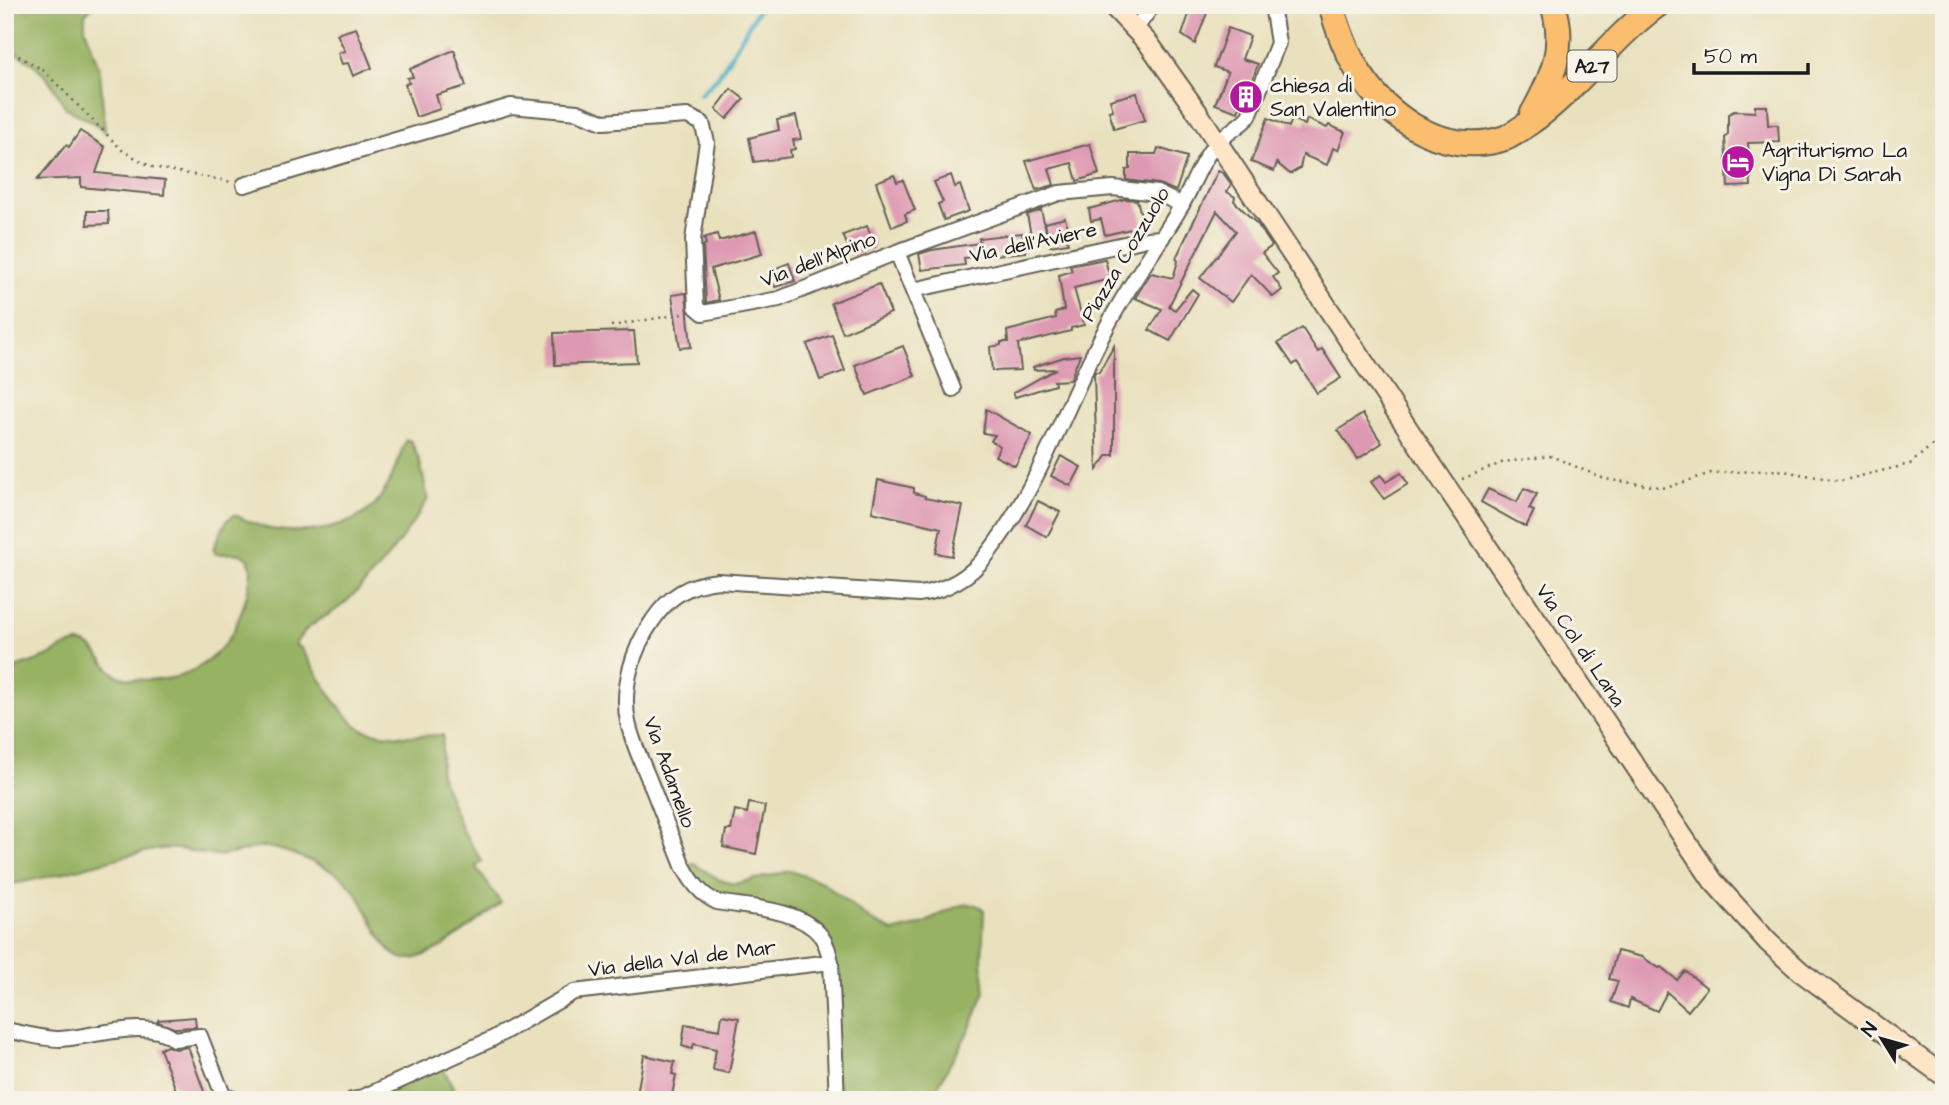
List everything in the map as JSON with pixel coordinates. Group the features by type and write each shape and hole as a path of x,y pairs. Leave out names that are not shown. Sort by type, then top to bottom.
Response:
{"highway":[{"name":"A27","path":"1331,5 1336,25 1361,75 1376,98 1423,132 1451,142 1475,144 1506,138 1557,102 1636,21 1657,5"},
{"name":"A27","path":"1526,125 1549,83 1560,48 1558,19 1553,5"}],"main road":[{"path":"1112,5 1136,28 1218,141"},
{"name":"Via Col di Lana","path":"1218,141 1446,486 1713,881 1768,942 1801,972 1944,1076"}],"street":[{"path":"1136,28 1153,5"},
{"path":"1218,141 1243,124 1249,116 1276,49 1278,36 1272,5"},
{"path":"244,185 511,106 577,112 603,122 687,116 702,123 707,142 693,240 696,307 699,311"},
{"name":"Piazza Cozzuolo","path":"1077,393 1110,320 1182,205 1208,154 1218,141"},
{"name":"Via dell'Alpino","path":"699,311 712,312 779,299 897,252 1059,193 1113,188 1157,193 1182,205"},
{"name":"Via dell'Aviere","path":"913,290 1162,238"},
{"path":"897,252 953,389"},
{"name":"Via Adamello","path":"837,1100 831,962 821,937 806,923 784,914 706,898 692,882 683,866 628,722 628,678 640,642 658,613 672,599 698,583 719,581 919,594 932,593 963,578 987,555 1023,499 1077,393"},
{"name":"Via della Val de Mar","path":"352,1100 492,1039 574,992 831,962"},
{"path":"5,1030 59,1039 131,1028 167,1033 174,1039 200,1035 223,1095 236,1100"}],"path":[{"path":"5,58 17,55 43,70 123,151 152,167 244,185"},
{"path":"611,326 699,311"},
{"path":"1446,486 1504,462 1552,456 1605,479 1666,488 1711,473 1724,472 1778,470 1840,481 1910,464 1944,435"}],"green space":[{"path":"5,5 94,5 85,14 85,28 100,71 105,132 66,108 49,80 35,65 5,46"},
{"path":"406,440 411,441 420,462 428,499 370,578 340,607 306,630 295,645 301,648 348,717 365,730 404,736 443,735 440,774 463,832 482,861 476,867 501,903 442,946 417,958 406,959 396,956 388,948 358,896 339,875 303,858 272,848 260,847 216,855 161,849 5,885 5,671 76,643 91,647 115,674 121,677 149,680 168,678 196,669 214,655 229,638 242,611 249,585 251,574 247,558 236,554 216,554 213,549 227,520 235,515 257,525 283,531 312,531 341,525 366,512 382,496"},
{"path":"694,864 720,880 734,884 790,871 822,882 871,921 894,932 921,924 961,905 977,905 984,910 982,962 985,992 969,1030 930,1100 835,1100 826,947 807,920 720,900 684,867"},
{"path":"442,1066 457,1095 452,1100 326,1100 358,1092 398,1073"}],"building":[{"path":"1192,5 1210,5 1195,44 1182,35"},
{"path":"356,28 372,68 353,76 348,63 342,64 338,53 345,51 337,34"},
{"path":"1228,28 1250,36 1242,59 1258,64 1238,112 1215,104 1228,72 1214,67"},
{"path":"454,50 466,86 436,95 440,109 416,117 405,84 409,83 407,78 413,77 410,69"},
{"path":"731,89 744,99 727,119 716,109"},
{"path":"1137,93 1145,120 1114,129 1109,111 1113,110 1110,100"},
{"name":"Agriturismo La Vigna Di Sarah","path":"1755,106 1767,106 1768,125 1778,125 1779,142 1748,143 1751,186 1728,187 1725,138 1728,134 1728,114 1734,111 1755,112"},
{"path":"796,116 801,139 793,140 795,149 790,150 791,157 754,162 749,138 779,130 777,120"},
{"path":"1268,118 1289,127 1292,119 1305,125 1307,119 1345,132 1338,150 1333,148 1327,165 1303,155 1300,168 1290,174 1277,163 1274,171 1251,162"},
{"path":"80,131 105,147 96,173 165,180 164,195 81,187 81,178 37,180 66,145 69,147"},
{"path":"1090,144 1099,174 1077,181 1072,163 1049,169 1054,185 1036,190 1026,161"},
{"path":"1158,148 1187,157 1176,191 1159,184 1126,180 1126,170 1130,169 1130,154 1156,154"},
{"path":"1218,171 1223,173 1231,184 1227,192 1235,197 1234,201 1258,225 1272,246 1262,253 1278,273 1273,277 1282,290 1273,297 1251,274 1231,302 1200,278 1236,231 1217,211 1169,306 1175,310 1192,289 1198,294 1170,341 1149,330 1162,309 1135,298 1151,273 1173,278 1178,261 1176,258"},
{"path":"894,175 897,182 903,180 915,210 905,214 907,221 892,227 876,182"},
{"path":"951,175 955,187 960,185 969,211 944,220 938,204 943,202 934,182"},
{"path":"1125,199 1137,200 1144,226 1105,235 1101,219 1091,221 1089,209"},
{"path":"1041,210 1046,230 1031,234 1027,215"},
{"path":"87,211 108,211 109,224 87,225"},
{"path":"1065,218 1069,230 1065,231 1068,243 1050,246 1045,223"},
{"path":"867,226 875,247 852,256 843,235"},
{"path":"756,231 762,254 711,269 719,300 706,303 704,238 717,234 719,241"},
{"path":"1022,233 1026,252 964,258 965,265 922,270 919,254 980,243 979,238"},
{"path":"1105,259 1110,279 1074,288 1084,325 1071,328 1071,331 1018,344 1021,370 992,371 990,347 1008,342 1007,331 1056,318 1055,313 1064,310 1059,275 1072,271 1070,266"},
{"path":"789,263 795,281 775,287 769,271"},
{"path":"879,284 891,313 843,333 831,303"},
{"path":"686,293 691,347 680,348 672,295"},
{"path":"1302,328 1318,352 1322,349 1341,378 1317,393 1297,362 1293,365 1278,343"},
{"path":"634,331 637,362 555,365 554,333"},
{"path":"832,335 845,371 820,380 807,344"},
{"path":"903,346 915,376 867,395 855,365"},
{"path":"1114,346 1114,455 1108,455 1097,470 1094,375 1099,372"},
{"path":"1080,355 1070,380 1054,381 1055,385 1015,397 1013,393 1056,369 1034,370 1033,367"},
{"path":"986,409 1032,435 1015,466 995,456 1000,446 991,441 995,435 983,433"},
{"path":"1363,414 1382,443 1358,459 1338,430"},
{"path":"1061,456 1081,467 1071,486 1051,476"},
{"path":"1401,473 1408,484 1384,499 1371,482 1381,475 1386,482"},
{"path":"878,480 914,488 914,493 925,498 963,506 952,556 936,553 941,528 872,512"},
{"path":"1524,488 1537,494 1529,509 1534,511 1526,527 1481,502 1488,489 1517,502"},
{"path":"1038,501 1060,512 1047,537 1026,525"},
{"path":"749,803 765,806 756,854 723,847 726,830 731,830 735,810 747,813"},
{"path":"1617,951 1642,957 1677,980 1685,971 1707,988 1688,1011 1667,992 1657,1011 1630,999 1628,1008 1611,1002 1618,981 1609,979"},
{"path":"722,1015 739,1018 729,1073 713,1070 716,1049 694,1044 692,1049 682,1046 685,1024 720,1030"},
{"path":"195,1017 196,1027 174,1028 158,1022 158,1020"},
{"path":"167,1046 175,1049 188,1047 207,1100 180,1100 160,1049"},
{"path":"644,1055 675,1062 672,1074 676,1075 671,1100 636,1100"}],"waterway":[{"path":"700,94 718,77 761,5"}],"place":[{"name":"chiesa di San Valentino","path":"1246,97"},
{"name":"Agriturismo La Vigna Di Sarah","path":"1738,162"}]}
